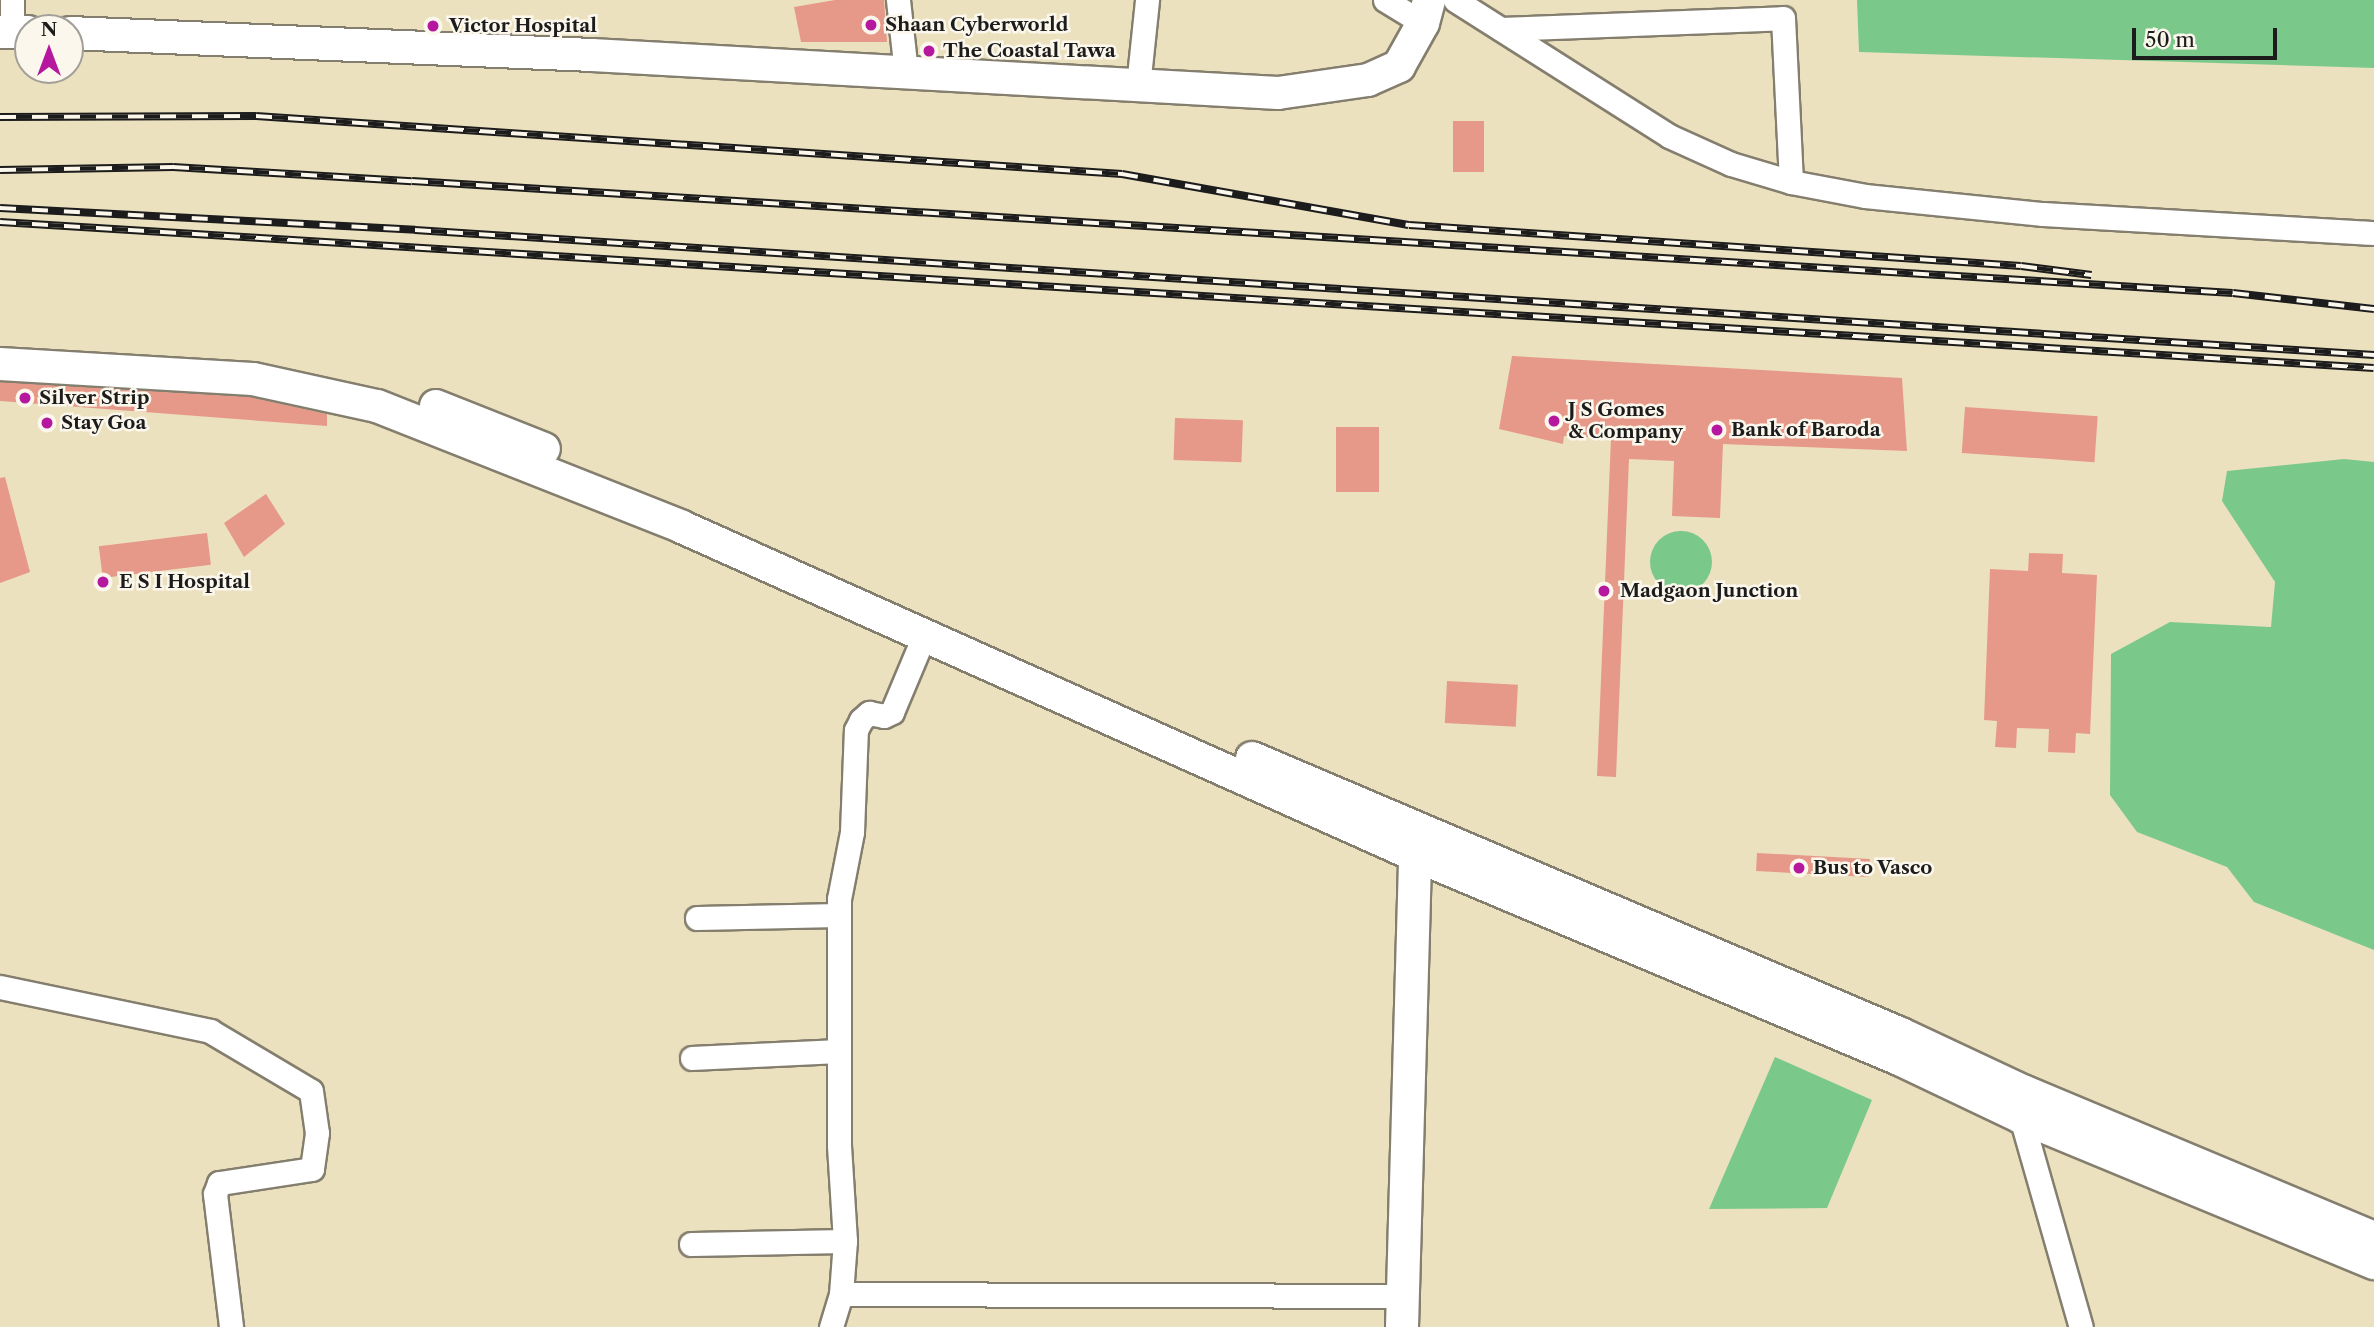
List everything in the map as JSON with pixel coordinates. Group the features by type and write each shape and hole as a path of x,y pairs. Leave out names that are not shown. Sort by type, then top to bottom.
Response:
{"main road":[{"path":"84,34 592,55 1278,93 1368,80 1399,66 1426,12"},
{"path":"0,347 256,361 382,385 605,475 1899,1059 2374,1238"},
{"path":"0,364 253,379 377,406 682,527 924,636 1323,801"},
{"path":"1402,1327 1412,841"},
{"path":"2023,1104 2374,1263"}],"street":[{"path":"12,0 13,32"},
{"path":"898,0 906,73"},
{"path":"1138,86 1147,0"},
{"path":"1385,0 1426,12"},
{"path":"1455,0 1669,136 1731,164 1791,182 1865,196 2043,215 2374,233"},
{"path":"1501,29 1783,18 1791,182"},
{"path":"831,1327 841,1294 845,1241 839,1144 839,899 852,832 856,730 861,720 869,713 884,716 892,712 924,636"},
{"path":"698,918 839,915"},
{"path":"0,987 210,1031 311,1091 317,1133 312,1169 219,1183 215,1194 231,1327"},
{"path":"692,1058 838,1051"},
{"path":"2023,1104 2081,1327"},
{"path":"691,1244 845,1241"},
{"path":"841,1294 1401,1296"}],"green space":[{"path":"1857,0 2374,0 2374,68 1859,52"},
{"path":"2344,459 2374,462 2374,950 2254,902 2227,867 2137,832 2110,795 2111,654 2170,622 2271,627 2275,582 2222,501 2227,471"},
{"path":"1675,531 1687,531 1703,540 1710,550 1710,574 1703,584 1687,593 1675,593 1664,588 1655,579 1650,568 1650,556 1655,545 1664,536"},
{"path":"1775,1057 1872,1100 1827,1208 1709,1209"}],"building":[{"path":"835,0 884,0 887,42 801,42 794,7"},
{"path":"1453,121 1484,121 1484,172 1453,172"},
{"path":"1512,356 1902,378 1907,451 1723,444 1720,518 1672,516 1674,461 1629,459 1616,777 1597,776 1611,438 1564,436 1563,444 1499,429"},
{"path":"0,382 250,397 327,414 327,426 0,401"},
{"path":"1965,407 2098,416 2094,462 1962,453"},
{"path":"1175,418 1243,420 1241,462 1174,460"},
{"path":"1336,427 1379,427 1379,492 1336,492"},
{"path":"5,477 30,572 0,583 0,478"},
{"path":"266,494 285,524 244,557 224,523"},
{"path":"207,533 211,565 103,578 99,546"},
{"path":"2029,553 2063,554 2062,573 2097,575 2090,734 2076,733 2075,753 2048,752 2049,729 2017,728 2016,748 1995,747 1997,721 1984,720 1990,569 2028,571"},
{"path":"1447,681 1518,685 1516,727 1445,723"},
{"path":"1757,853 1870,859 1869,877 1756,871"}],"railway":[{"path":"0,117 256,116 1122,174 1409,225 2021,266 2091,275"},
{"path":"0,170 173,167 2233,293 2374,309"},
{"path":"0,208 415,230 2374,355"},
{"path":"0,222 2374,368"}],"place":[{"name":"Shaan Cyberworld","path":"871,25"},
{"name":"Victor Hospital","path":"433,26"},
{"name":"The Coastal Tawa","path":"929,51"},
{"name":"Silver Strip","path":"25,398"},
{"name":"J S Gomes & Company","path":"1554,421"},
{"name":"Stay Goa","path":"47,423"},
{"name":"Bank of Baroda","path":"1717,430"},
{"name":"E S I Hospital","path":"103,582"},
{"name":"Madgaon Junction","path":"1604,591"},
{"name":"Bus to Vasco","path":"1799,868"}]}
